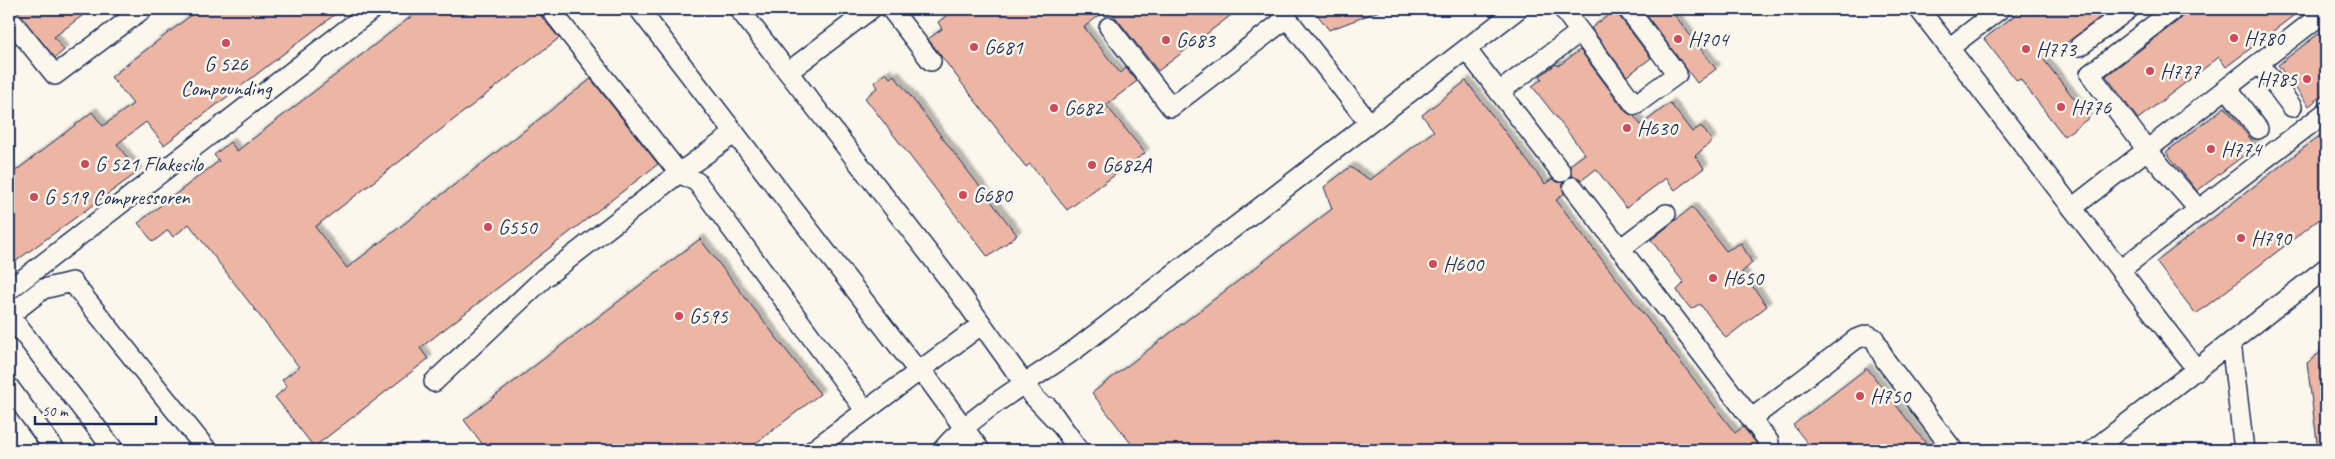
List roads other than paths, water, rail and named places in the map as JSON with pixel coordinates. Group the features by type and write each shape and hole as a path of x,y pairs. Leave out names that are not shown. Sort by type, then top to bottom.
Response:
{"street":[{"path":"9,18 55,75 143,9"},
{"path":"9,290 373,9"},
{"path":"550,9 679,173 697,182 865,410"},
{"path":"639,9 966,428 980,450"},
{"path":"739,9 904,223 928,251 1026,383 1034,397 1055,419 1079,450"},
{"path":"788,72 871,9"},
{"path":"891,9 931,61"},
{"path":"942,450 966,428 1026,383 1076,349 1518,9"},
{"path":"1563,9 1635,105 1677,74 1628,9"},
{"path":"1919,9 2197,370"},
{"path":"1949,48 2000,9"},
{"path":"2080,46 2129,9"},
{"path":"2171,9 2172,11 2090,74 2147,150 2199,210"},
{"path":"2072,208 2326,11"},
{"path":"1109,27 1171,107 1284,13 1369,124"},
{"path":"1499,92 1580,32"},
{"path":"1466,49 1561,172"},
{"path":"2259,63 2292,107"},
{"path":"2227,88 2258,129"},
{"path":"2120,270 2326,112"},
{"path":"434,382 544,278 679,173 735,133"},
{"path":"1572,187 1769,442"},
{"path":"1620,249 1666,214"},
{"path":"2093,450 2326,268"},
{"path":"114,450 9,315 42,288 72,282 207,450"},
{"path":"813,450 981,324"},
{"path":"1751,419 1856,339 1868,335 1874,338 1885,360 1953,450"},
{"path":"2231,342 2244,450"},
{"path":"9,387 56,450"},
{"path":"956,450 965,450"}],"place":[{"name":"H780","path":"2234,38"},
{"name":"H704","path":"1678,39"},
{"name":"G683","path":"1166,40"},
{"name":"G 526 Compounding","path":"226,43"},
{"name":"G681","path":"974,47"},
{"name":"H773","path":"2026,49"},
{"name":"H777","path":"2150,71"},
{"name":"H785","path":"2307,79"},
{"name":"H776","path":"2061,107"},
{"name":"G682","path":"1054,108"},
{"name":"H630","path":"1627,128"},
{"name":"H774","path":"2211,149"},
{"name":"G 521 Flakesilo","path":"85,164"},
{"name":"G682A","path":"1092,165"},
{"name":"G680","path":"963,195"},
{"name":"G 519 Compressoren","path":"34,197"},
{"name":"G550","path":"488,227"},
{"name":"H790","path":"2241,238"},
{"name":"H600","path":"1433,264"},
{"name":"H650","path":"1713,278"},
{"name":"G595","path":"679,316"},
{"name":"H750","path":"1860,396"}]}
